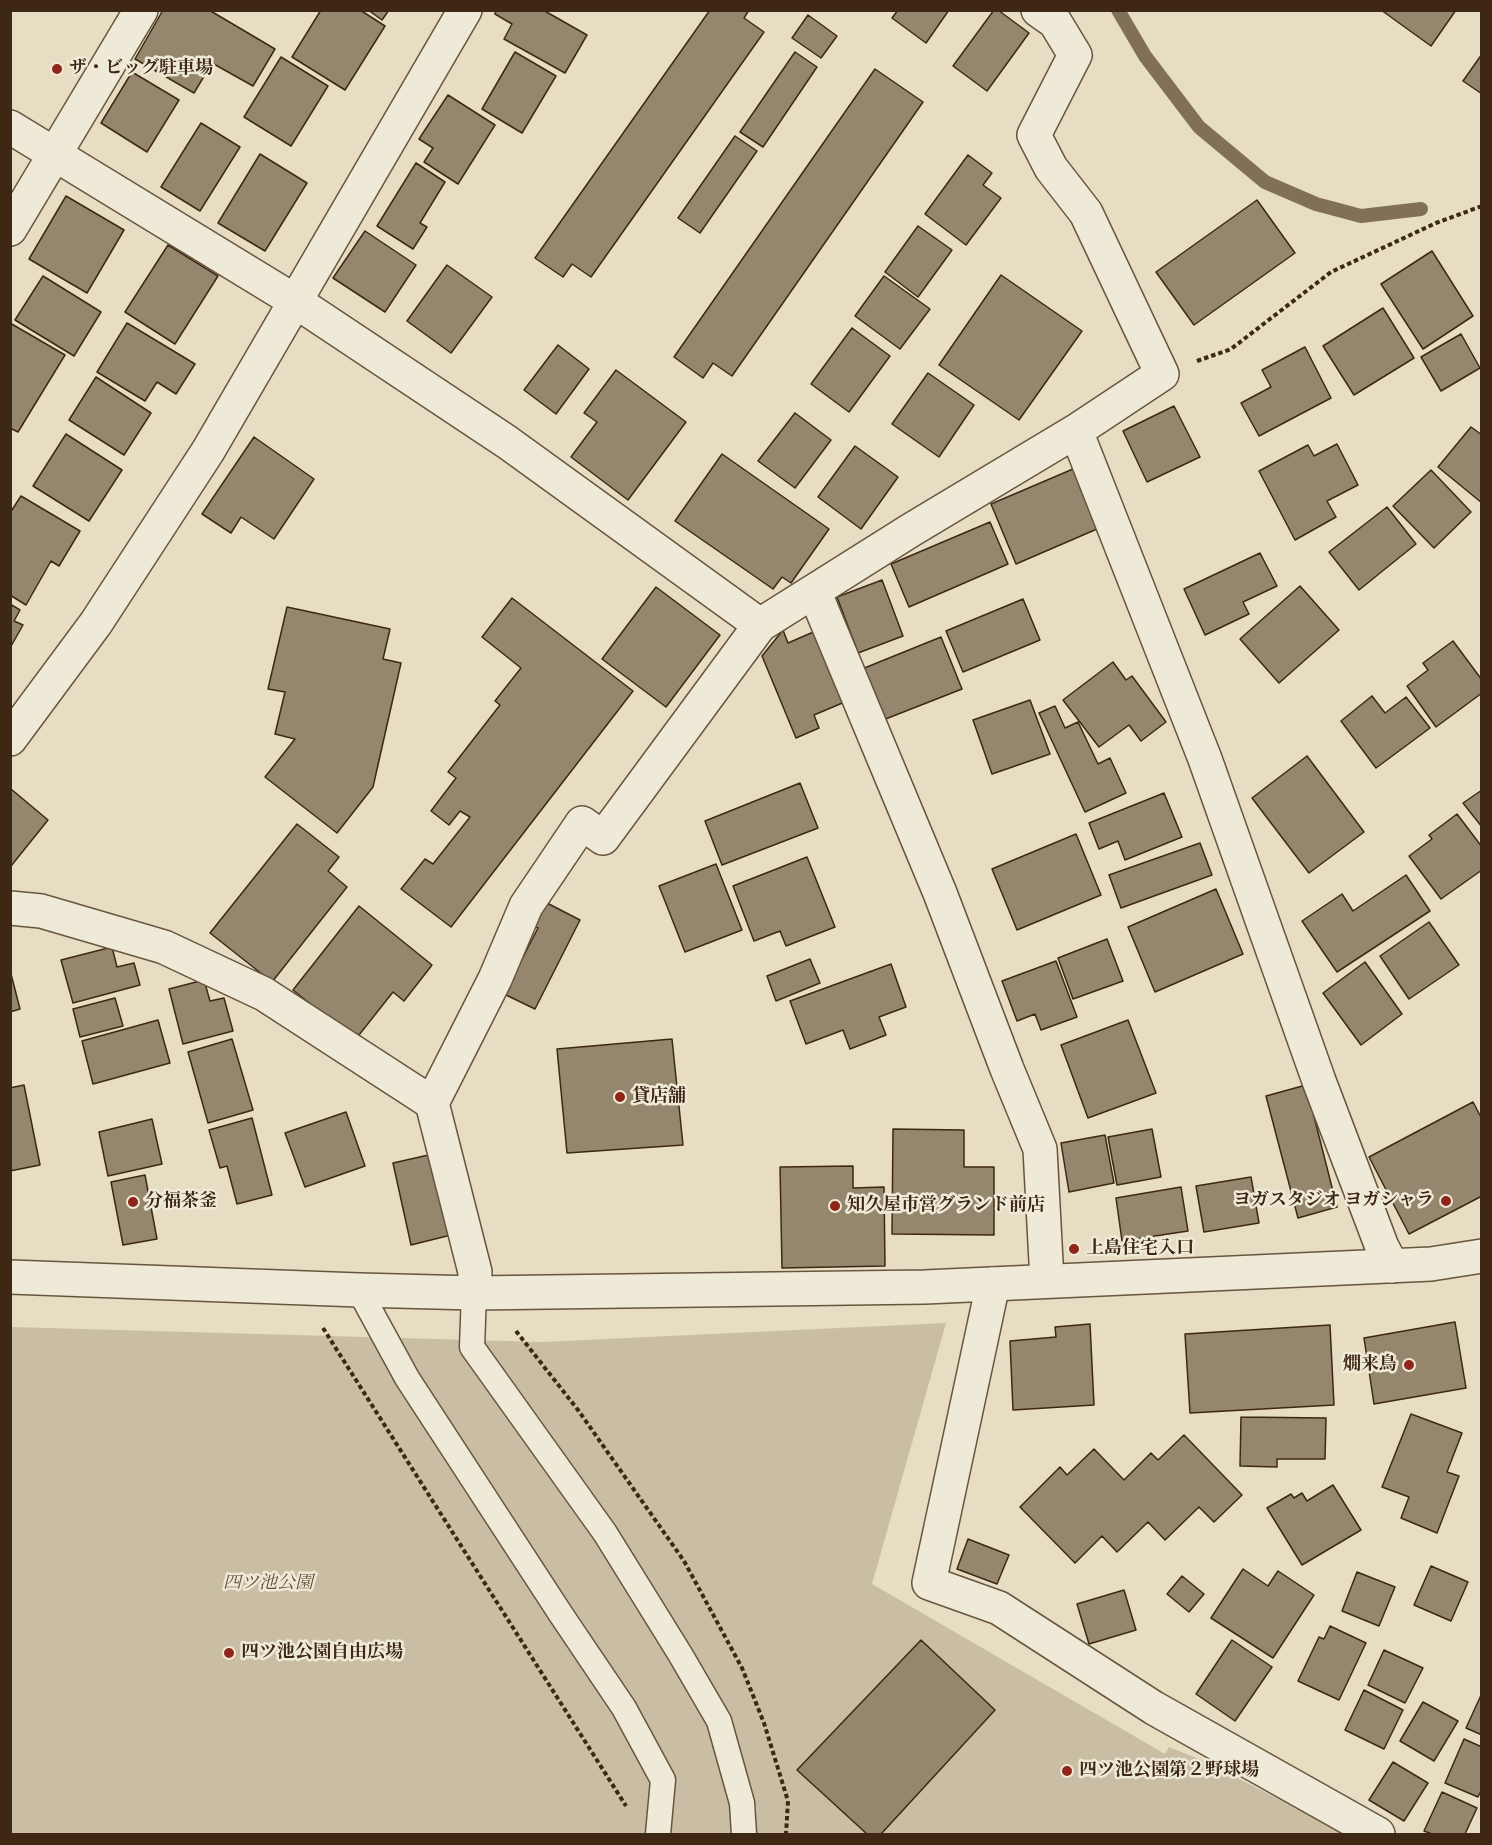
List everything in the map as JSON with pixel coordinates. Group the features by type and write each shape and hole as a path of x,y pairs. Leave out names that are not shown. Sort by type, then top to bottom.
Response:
{"street":[{"path":"10,229 141,10"},
{"path":"10,739 96,623 208,451 465,10"},
{"path":"474,1293 475,1272 432,1103 495,979 526,906 582,823 603,838 760,625 910,530 1076,431 1162,374 1086,213 1051,168 1034,135 1075,55 1055,22 1038,10"},
{"path":"10,127 295,301 507,442 760,625"},
{"path":"1076,431 1205,759 1319,1081 1382,1247 1392,1266"},
{"path":"814,591 940,893 1040,1149 1047,1281"},
{"path":"10,908 41,911 164,947 264,994 432,1103"},
{"path":"10,1277 474,1293 925,1287 1431,1264 1482,1256"},
{"path":"993,1284 929,1583 999,1608 1154,1708 1378,1834"}],"lane":[{"path":"359,1290 407,1378 560,1614 624,1708 663,1780 658,1834"},
{"path":"474,1293 471,1347 604,1533 719,1721 742,1803 744,1834"}],"path":[{"path":"1162,374 1231,349 1331,272 1436,223 1482,206"},
{"path":"513,1327 578,1410 684,1562 742,1668 764,1723 788,1801 786,1834"},
{"path":"323,1328 631,1814"}],"green space":[{"name":"四ツ池公園","path":"946,1323 872,1584 1165,1754 1169,1747 1206,1762 1347,1834 11,1834 11,1327 542,1342"}],"building":[{"path":"163,10 209,10 275,49 253,86 212,63 194,93 135,59"},
{"path":"321,10 360,10 385,26 345,90 292,57"},
{"path":"368,10 389,10 382,20"},
{"path":"496,10 543,10 587,35 565,73 504,39 512,24 495,14"},
{"path":"710,10 749,10 744,18 764,32 591,277 572,264 563,277 535,258"},
{"path":"898,10 949,10 926,43 892,18"},
{"path":"994,10 998,10 1029,33 987,91 953,66"},
{"path":"1381,10 1456,10 1431,46"},
{"path":"808,15 837,36 821,58 792,38"},
{"path":"515,52 556,76 522,133 482,109"},
{"path":"795,52 817,67 763,147 740,132"},
{"path":"1482,54 1482,94 1463,81"},
{"path":"281,57 328,86 291,146 244,117"},
{"path":"875,69 923,102 732,376 713,363 703,378 674,357"},
{"path":"132,72 179,100 147,152 101,123"},
{"path":"448,95 495,125 458,184 424,162 433,148 419,139"},
{"path":"201,123 240,147 200,211 161,187"},
{"path":"735,136 757,151 700,233 678,218"},
{"path":"260,154 307,183 265,251 218,223"},
{"path":"968,155 992,173 983,185 1001,198 966,245 925,214"},
{"path":"416,163 445,182 420,223 427,227 413,249 377,226"},
{"path":"66,196 124,230 87,293 29,259"},
{"path":"1257,200 1295,253 1194,325 1156,272"},
{"path":"918,226 952,250 918,297 885,272"},
{"path":"365,231 416,265 385,312 333,278"},
{"path":"168,245 218,276 175,344 125,312"},
{"path":"1432,251 1473,316 1423,349 1381,284"},
{"path":"447,265 492,297 451,353 407,321"},
{"path":"1001,275 1082,331 1019,420 939,365"},
{"path":"43,276 101,312 74,356 15,320"},
{"path":"884,276 930,309 900,349 855,316"},
{"path":"1383,308 1414,358 1354,395 1323,346"},
{"path":"10,323 65,355 18,432 10,428"},
{"path":"127,323 195,364 176,394 157,382 145,401 97,372"},
{"path":"852,328 890,356 849,412 811,384"},
{"path":"1461,334 1480,368 1441,391 1421,357"},
{"path":"558,345 589,369 556,414 524,390"},
{"path":"1305,347 1331,398 1259,436 1241,403 1271,387 1262,370"},
{"path":"616,370 686,422 628,500 571,457 597,422 584,413"},
{"path":"928,373 974,405 939,457 892,424"},
{"path":"96,377 151,413 124,455 69,420"},
{"path":"1174,406 1200,457 1147,482 1123,431"},
{"path":"795,413 831,440 795,488 758,461"},
{"path":"1471,427 1482,435 1482,503 1438,467"},
{"path":"66,434 122,470 89,521 33,486"},
{"path":"254,437 314,479 274,539 241,517 231,533 202,514"},
{"path":"1337,444 1358,485 1327,501 1336,517 1295,540 1259,471 1308,445 1314,456"},
{"path":"855,446 898,477 861,529 818,497"},
{"path":"722,454 829,529 791,583 782,577 773,589 675,521"},
{"path":"1073,469 1097,529 1016,564 991,504"},
{"path":"1431,470 1471,512 1434,548 1393,506"},
{"path":"21,496 80,531 59,566 51,561 26,605 10,595 10,513"},
{"path":"1387,507 1416,544 1359,590 1329,552"},
{"path":"990,522 1008,564 909,607 891,564"},
{"path":"1260,553 1277,586 1243,602 1249,614 1205,635 1184,589"},
{"path":"882,580 903,636 858,653 837,597"},
{"path":"1300,586 1339,630 1279,683 1240,639"},
{"path":"656,587 720,635 666,707 602,659"},
{"path":"512,598 633,691 451,927 401,889 425,859 433,864 470,817 460,811 449,825 431,811 456,778 448,772 500,705 495,701 521,668 482,637"},
{"path":"1023,599 1040,640 963,672 946,631"},
{"path":"10,604 20,610 14,621 23,625 10,648"},
{"path":"287,607 390,629 383,659 401,663 373,787 337,833 265,777 295,739 275,734 285,692 268,689"},
{"path":"783,630 788,643 818,630 847,701 814,715 819,728 796,738 762,656"},
{"path":"941,637 962,689 883,720 862,669"},
{"path":"1453,641 1482,680 1482,693 1436,727 1407,686 1428,670 1423,663"},
{"path":"1113,662 1126,680 1132,676 1166,722 1141,741 1129,725 1099,747 1063,700"},
{"path":"1372,696 1385,713 1406,697 1430,728 1376,768 1341,721"},
{"path":"1030,700 1050,754 992,774 973,720"},
{"path":"1055,706 1065,728 1078,722 1098,764 1110,758 1126,793 1085,812 1039,713"},
{"path":"1307,756 1364,832 1309,873 1252,798"},
{"path":"800,783 818,828 722,865 705,821"},
{"path":"11,789 48,820 11,866 10,865"},
{"path":"1482,790 1482,827 1463,803"},
{"path":"1164,793 1182,837 1125,860 1118,841 1099,849 1089,823"},
{"path":"1457,814 1482,847 1482,870 1441,899 1409,856 1432,839 1429,835"},
{"path":"297,824 339,857 328,871 347,887 272,982 210,933"},
{"path":"1076,834 1101,895 1017,930 992,869"},
{"path":"1200,843 1212,875 1121,908 1109,875"},
{"path":"807,857 835,927 786,946 780,931 754,941 733,886"},
{"path":"716,864 742,930 685,952 659,886"},
{"path":"1406,875 1430,911 1337,972 1302,921 1342,894 1353,911"},
{"path":"1216,889 1243,954 1155,992 1128,927"},
{"path":"543,901 580,920 535,1009 504,994 538,928 531,925"},
{"path":"359,906 432,965 404,1001 393,992 355,1040 293,990"},
{"path":"1429,922 1459,965 1409,999 1380,956"},
{"path":"1107,939 1123,981 1073,999 1058,958"},
{"path":"112,947 117,967 134,963 140,985 73,1003 61,960"},
{"path":"810,959 820,983 776,1001 767,976"},
{"path":"1056,961 1077,1017 1041,1030 1035,1014 1017,1021 1002,981"},
{"path":"1365,962 1402,1014 1361,1045 1323,993"},
{"path":"891,964 906,1007 879,1017 886,1035 850,1049 843,1030 806,1044 790,1001"},
{"path":"10,970 20,1009 10,1012"},
{"path":"204,980 210,1001 224,998 233,1031 183,1044 169,989"},
{"path":"115,998 123,1026 80,1037 73,1009"},
{"path":"158,1020 170,1063 93,1084 82,1041"},
{"path":"1128,1020 1156,1093 1088,1118 1061,1045"},
{"path":"232,1039 253,1110 208,1123 188,1052"},
{"name":"貸店舗","path":"672,1039 683,1145 567,1153 557,1049"},
{"path":"24,1085 40,1165 10,1171 10,1088"},
{"path":"1306,1085 1337,1207 1298,1218 1266,1096"},
{"path":"1473,1102 1482,1119 1482,1196 1409,1234 1369,1157"},
{"path":"346,1112 365,1166 305,1187 285,1133"},
{"path":"252,1118 272,1195 237,1204 227,1166 220,1168 209,1130"},
{"path":"152,1119 162,1164 108,1176 99,1132"},
{"path":"893,1129 964,1130 964,1167 994,1167 994,1235 892,1234"},
{"path":"1152,1129 1161,1177 1117,1185 1108,1137"},
{"path":"1105,1135 1114,1183 1069,1192 1061,1143"},
{"path":"433,1154 451,1235 411,1245 393,1163"},
{"path":"853,1166 853,1188 884,1187 885,1266 782,1268 780,1167"},
{"path":"145,1175 157,1239 123,1245 111,1182"},
{"path":"1251,1177 1259,1223 1204,1232 1196,1186"},
{"path":"1181,1187 1188,1231 1122,1241 1116,1198"},
{"path":"1455,1322 1466,1388 1374,1404 1364,1338"},
{"path":"1090,1324 1094,1405 1013,1410 1010,1341 1056,1337 1055,1327"},
{"path":"1330,1325 1334,1405 1190,1413 1185,1334"},
{"path":"1411,1414 1462,1433 1447,1472 1459,1476 1437,1533 1401,1518 1409,1497 1382,1487"},
{"path":"1241,1417 1326,1418 1325,1459 1277,1459 1277,1467 1240,1466"},
{"path":"1184,1435 1242,1495 1214,1522 1199,1507 1165,1540 1148,1522 1117,1552 1102,1536 1075,1563 1020,1507 1060,1467 1067,1475 1094,1449 1124,1480 1151,1453 1158,1460"},
{"path":"1333,1485 1361,1530 1302,1565 1267,1508 1291,1494 1294,1498 1302,1493 1307,1501"},
{"path":"968,1539 1009,1555 997,1584 957,1569"},
{"path":"1431,1566 1468,1582 1451,1621 1414,1605"},
{"path":"1243,1569 1268,1586 1278,1571 1314,1595 1273,1658 1211,1618"},
{"path":"1357,1572 1395,1587 1379,1626 1342,1611"},
{"path":"1182,1576 1204,1594 1189,1612 1167,1594"},
{"path":"1124,1590 1136,1630 1089,1644 1077,1604"},
{"path":"1330,1626 1366,1643 1339,1700 1298,1681 1319,1637 1324,1639"},
{"path":"921,1640 995,1710 881,1834 867,1834 797,1770"},
{"path":"1232,1640 1272,1667 1235,1721 1196,1694"},
{"path":"1384,1650 1423,1668 1405,1703 1368,1685"},
{"path":"1364,1690 1403,1710 1384,1749 1345,1730"},
{"path":"1482,1693 1482,1735 1466,1728"},
{"path":"1423,1702 1458,1721 1434,1761 1400,1741"},
{"path":"1464,1739 1482,1747 1482,1789 1478,1797 1445,1783"},
{"path":"1393,1762 1428,1783 1404,1821 1369,1800"},
{"path":"1442,1792 1477,1808 1465,1834 1432,1834 1424,1831"}],"waterway":[{"path":"1118,10 1145,56 1199,127 1265,182 1316,204 1361,216 1421,209"}],"place":[{"name":"ザ・ビッグ駐車場","path":"57,69"},
{"name":"貸店舗","path":"620,1097"},
{"name":"ヨガスタジオ ヨガシャラ","path":"1446,1201"},
{"name":"分福茶釜","path":"133,1202"},
{"name":"知久屋市営グランド前店","path":"835,1206"},
{"name":"上島住宅入口","path":"1074,1249"},
{"name":"燗来鳥","path":"1409,1365"},
{"name":"四ツ池公園自由広場","path":"229,1653"},
{"name":"四ツ池公園第２野球場","path":"1067,1771"}]}
